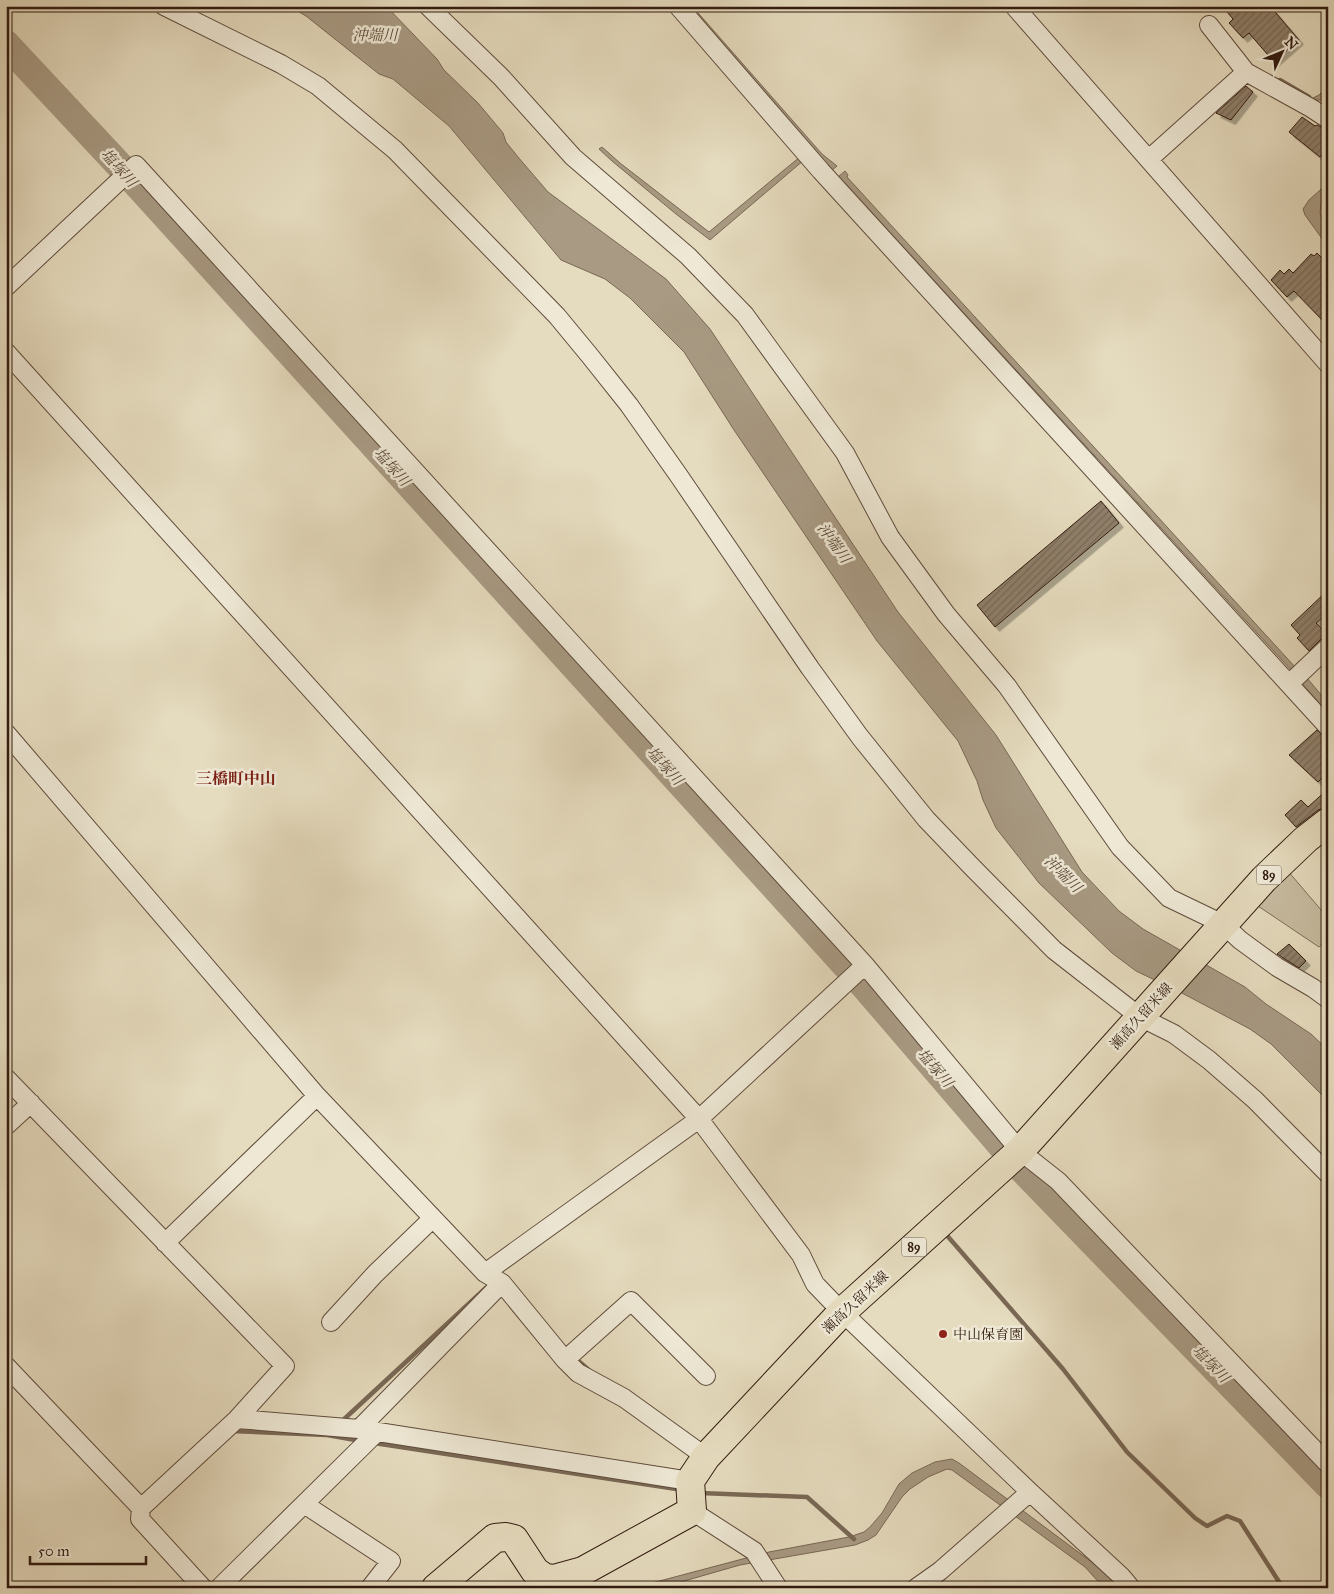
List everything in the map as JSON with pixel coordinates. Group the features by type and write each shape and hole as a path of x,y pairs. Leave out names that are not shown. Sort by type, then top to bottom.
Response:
{"main road":[{"name":"瀬高久留米線","path":"436,1588 495,1538 506,1537 514,1539 535,1571 546,1578 554,1580 583,1571 691,1495 706,1457 842,1312 1020,1151 1264,879 1306,839 1328,822"}],"street":[{"path":"164,6 281,64 318,86 395,150 550,309 629,405 810,668 860,737 926,819 1054,950 1209,1060 1255,1100 1328,1174"},
{"path":"428,6 501,77 573,157 688,256 746,315 845,453 890,537 946,614 1007,686 1120,847 1169,898 1240,940 1270,962 1328,999"},
{"path":"678,6 821,171 1328,727"},
{"path":"1014,6 1328,364"},
{"path":"1209,25 1246,72 1328,119"},
{"path":"1148,158 1246,72"},
{"path":"6,287 136,165 865,965 1020,1151 1058,1181 1328,1464"},
{"path":"6,352 700,1119 800,1255 816,1284 842,1312 1030,1492 1121,1576 1131,1588"},
{"path":"1289,684 1328,648"},
{"path":"6,733 317,1096 485,1273 502,1283 565,1360 578,1373 624,1398 706,1457"},
{"path":"485,1273 700,1119 865,965"},
{"path":"6,1078 285,1366 237,1419 141,1508 140,1519 203,1588"},
{"path":"166,1242 317,1096"},
{"path":"6,1126 31,1103"},
{"path":"331,1322 433,1218"},
{"path":"359,1429 502,1283"},
{"path":"565,1360 631,1301 706,1376"},
{"path":"6,1366 141,1508"},
{"path":"237,1419 359,1429 691,1495 759,1558 778,1588"},
{"path":"219,1588 376,1432"},
{"path":"916,1588 940,1571 1030,1492"},
{"path":"304,1504 391,1561 370,1588"}],"shaded area":[{"path":"1287,870 1328,918 1328,939 1319,947 1258,906"}],"water":[{"name":"沖端川","path":"289,6 386,6 437,59 444,70 478,103 503,133 506,142 548,192 666,279 710,329 898,612 996,735 1082,872 1119,911 1143,929 1245,987 1266,1004 1311,1034 1328,1050 1328,1101 1271,1044 1250,1029 1136,971 1112,953 1039,883 996,828 958,741 877,641 734,430 684,352 630,298 605,279 561,260 449,126 393,79 379,74 306,16"},
{"path":"688,6 692,6 822,154 837,166 831,171"},
{"path":"1328,87 1328,98 1314,100 1313,98"},
{"path":"602,147 709,232 801,156 804,160 710,240 612,161 599,149"},
{"path":"845,171 848,175 847,177 1296,668 1292,671 841,181 838,177"},
{"path":"1328,183 1328,194 1321,203 1320,214 1328,228 1328,247 1305,215 1303,209 1309,200"},
{"path":"1307,678 1328,703 1328,713 1301,682"},
{"path":"952,1459 1105,1572 1118,1588 1104,1588 1085,1567 952,1470 947,1469 928,1477 910,1489 902,1497 876,1535 855,1545 740,1565 660,1588 633,1588 769,1552 849,1537 864,1532 882,1513 899,1484 912,1473 935,1462"}],"building":[{"path":"1222,6 1270,6 1299,40 1274,62 1249,33 1243,38 1229,23 1233,19"},
{"path":"1246,86 1253,92 1231,120 1216,113"},
{"path":"1302,117 1315,126 1317,125 1328,130 1328,147 1320,157 1289,132"},
{"path":"1317,253 1328,264 1328,326 1294,291 1287,297 1271,280 1280,270 1284,274 1289,269 1293,273 1311,254 1314,256"},
{"path":"1101,501 1119,523 995,627 977,605"},
{"path":"1328,590 1328,613 1316,623 1325,632 1323,633 1326,637 1321,639 1309,651 1297,638 1300,635 1291,625"},
{"path":"1317,730 1328,738 1328,772 1318,782 1289,755"},
{"path":"1328,789 1328,807 1318,810 1296,827 1285,815 1301,800 1308,807"},
{"path":"1289,944 1306,961 1299,968 1277,954"}],"waterway":[{"name":"塩塚川","path":"6,44 134,181 860,981 1019,1166 1328,1485"},
{"path":"1280,80 1309,97"},
{"path":"944,1232 1063,1369 1127,1452 1195,1518 1207,1526 1227,1516 1240,1521 1283,1588"},
{"path":"341,1422 489,1285"},
{"path":"575,1358 590,1371"},
{"path":"232,1431 327,1435 361,1441"},
{"path":"374,1443 683,1490"},
{"path":"700,1493 807,1497 854,1539"}],"place":[{"name":"中山保育園","path":"943,1334"}],"district":[{"name":"三橋町中山","path":"236,778"}]}
